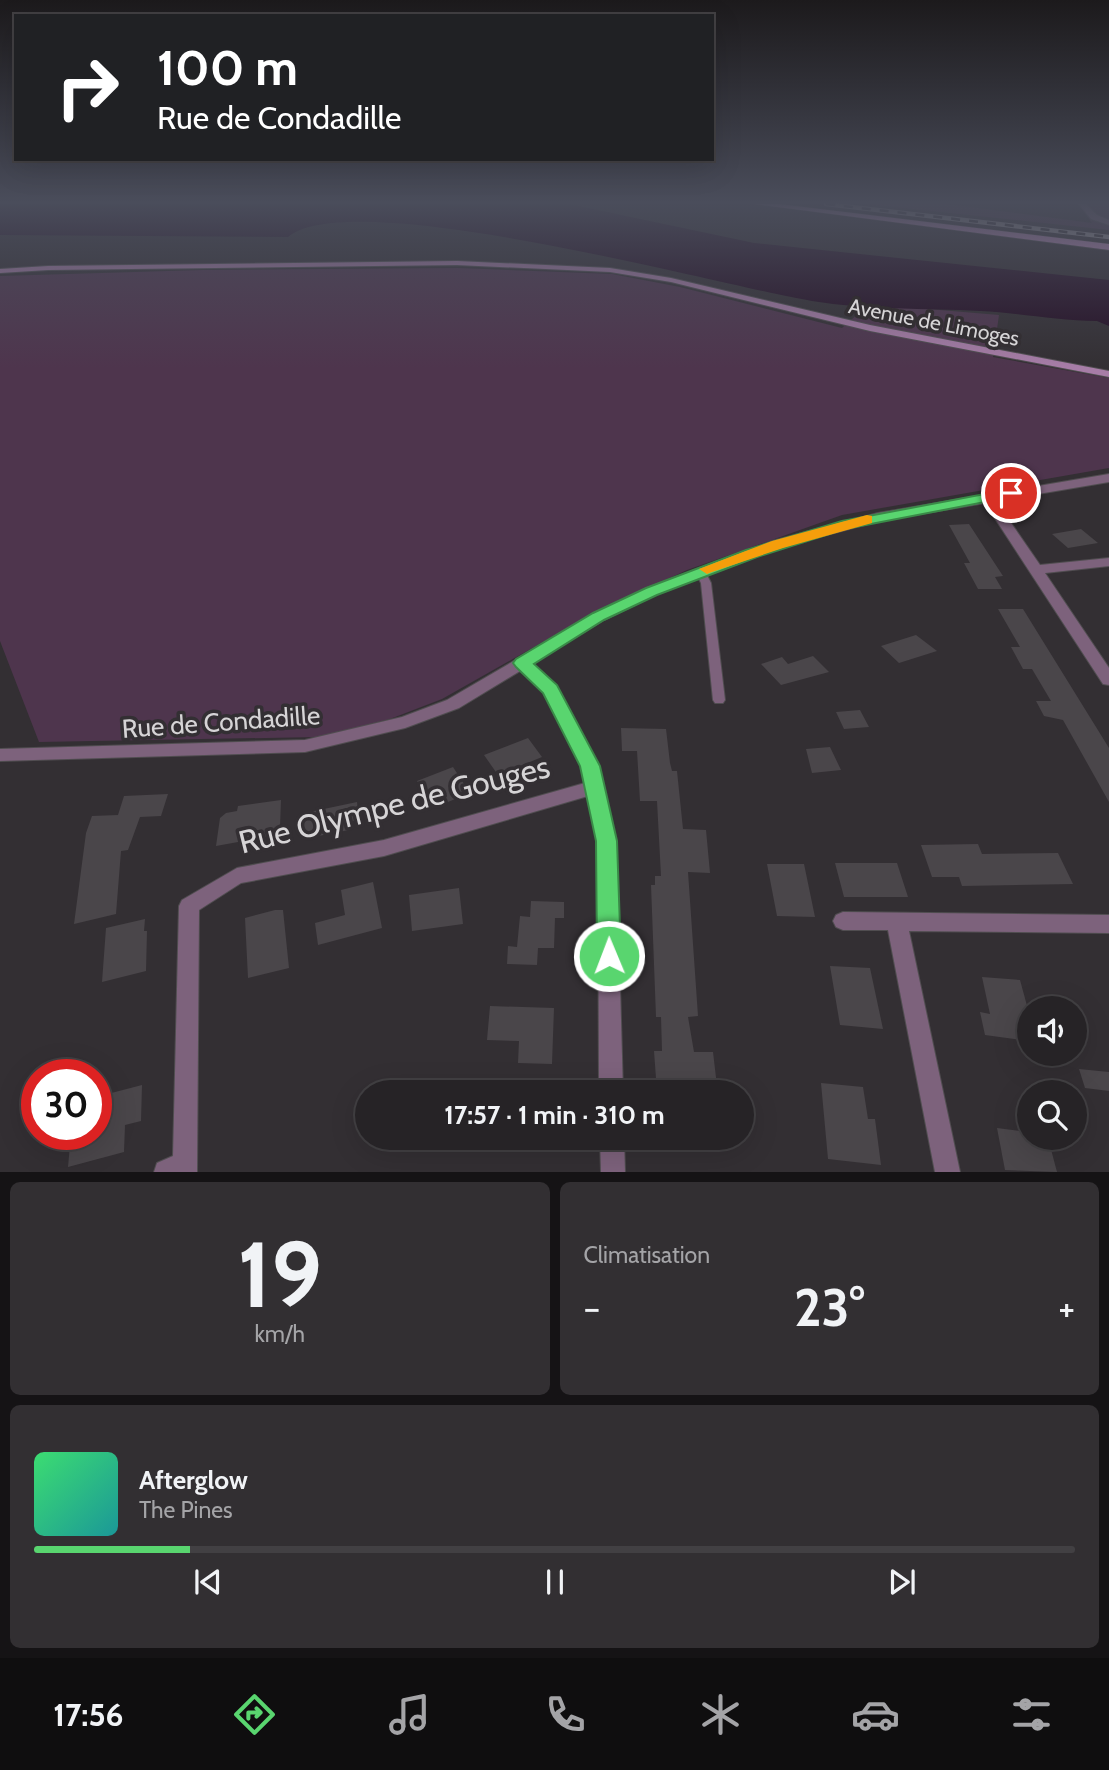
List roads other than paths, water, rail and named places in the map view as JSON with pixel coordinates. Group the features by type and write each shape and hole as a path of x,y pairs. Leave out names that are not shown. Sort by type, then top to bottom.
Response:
{"main road":[{"name":"Avenue de Limoges","path":"0,271 48,268 457,263 610,270 671,279 870,328 1109,374"}],"street":[{"name":"Rue de Condadille","path":"0,755 305,746 405,722 453,704 598,617 700,571 842,525 987,497 1109,478"},
{"path":"987,497 1109,680"},
{"path":"1035,570 1109,562"},
{"name":"Rue Olympe de Gouges","path":"522,663 550,689 590,766 607,841 611,1080"},
{"name":"Rue Olympe de Gouges","path":"179,1169 189,906 237,876 384,848 594,788"},
{"path":"843,921 1109,924"},
{"path":"897,922 948,1171"},
{"path":"612,1150 613,1171"}],"lane":[{"path":"700,571 706,583 719,700"}]}
